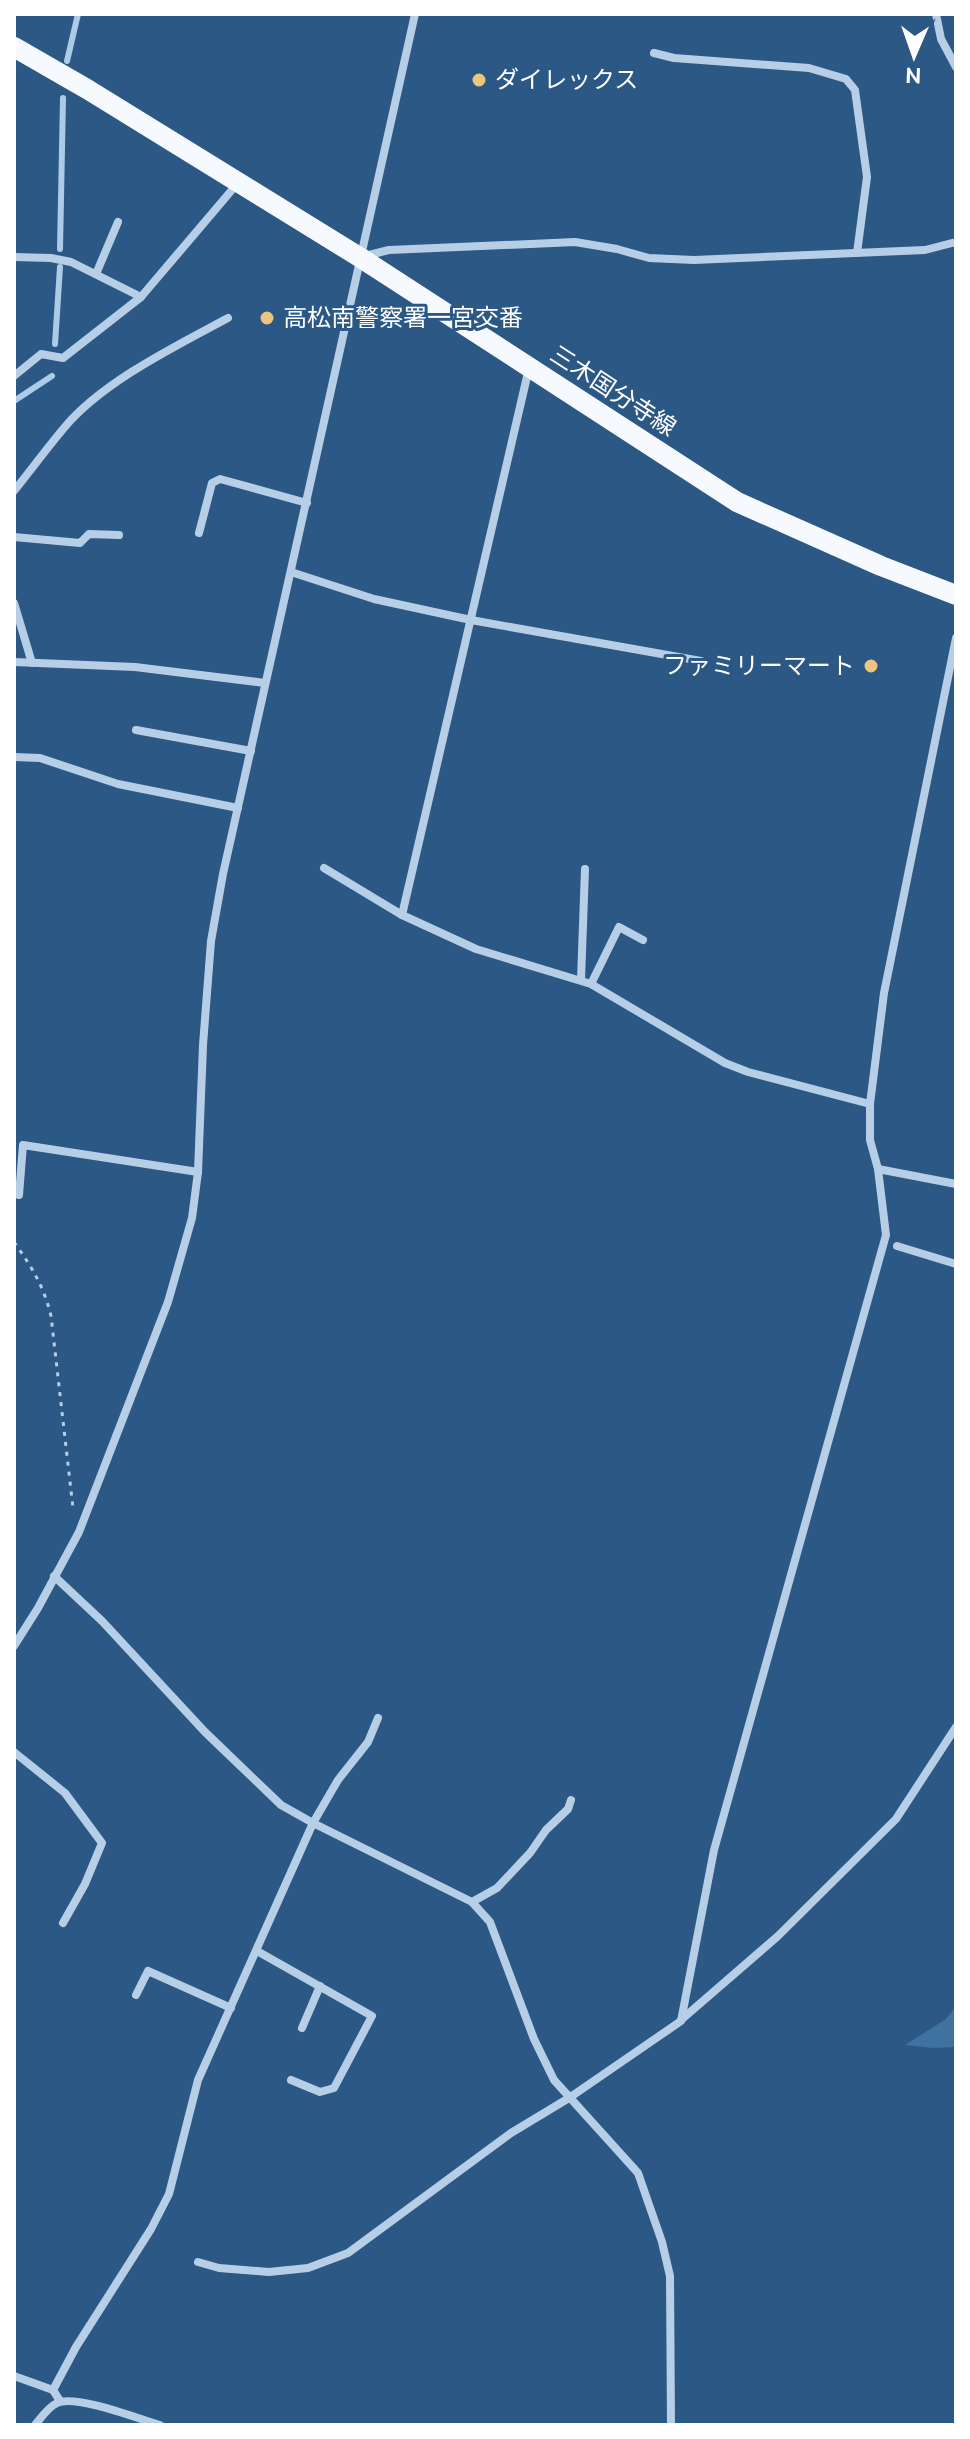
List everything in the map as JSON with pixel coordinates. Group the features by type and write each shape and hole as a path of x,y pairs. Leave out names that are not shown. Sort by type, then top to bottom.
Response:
{"main road":[{"name":"三木国分寺線","path":"14,47 361,258 737,502 881,566 956,595"}],"street":[{"path":"14,1646 79,1532 168,1302 192,1218 198,1172 211,941 265,683 415,14"},
{"path":"936,14 941,39 956,67"},
{"path":"654,53 674,58 809,68 846,79 855,90 867,177 857,253"},
{"path":"14,376 41,354 63,358 141,297 239,182"},
{"path":"96,274 118,222"},
{"path":"361,258 389,250 529,242 575,242 649,258 694,260 925,250 956,242"},
{"path":"14,257 71,262 141,297"},
{"path":"14,491 64,427 94,399 164,352 228,318"},
{"path":"402,915 529,368"},
{"path":"199,533 212,483 220,479 307,503"},
{"path":"14,537 80,543 89,534 119,535"},
{"path":"291,572 374,599 471,620 701,661"},
{"path":"14,603 32,663"},
{"path":"681,2021 714,1850 886,1235 878,1169 870,1140 870,1104 884,993 956,638"},
{"path":"14,662 135,667 265,683"},
{"path":"136,730 251,751"},
{"path":"14,757 40,758 118,784 238,808"},
{"path":"324,868 402,915 476,949 591,984 725,1063 748,1072 870,1104"},
{"path":"581,980 585,869"},
{"path":"591,984 619,927 643,940"},
{"path":"19,1195 23,1145 198,1172"},
{"path":"878,1169 956,1184"},
{"path":"897,1246 956,1264"},
{"path":"54,1576 102,1621 205,1732 281,1805 472,1902 490,1922 534,2039 554,2080 638,2173 662,2242 670,2276 671,2425"},
{"path":"53,2390 169,2194 198,2080 313,1823 338,1780 368,1742 378,1718"},
{"path":"198,2262 219,2268 269,2272 330,2262 377,2233 511,2133 569,2098 681,2021 778,1936 896,1819 956,1727"},
{"path":"14,1752 65,1793 102,1843 85,1884 63,1923"},
{"path":"472,1902 497,1888 568,1809 571,1800"},
{"path":"257,1951 372,2016 334,2088 320,2092 291,2080"},
{"path":"136,1995 148,1971 231,2008"},
{"path":"302,2028 320,1986"},
{"path":"14,2376 53,2390 60,2401"},
{"path":"35,2425 48,2409 60,2401 77,2402 160,2425"}],"path":[{"path":"14,1242 37,1274 51,1316 72,1506 79,1532"}],"shaded area":[{"path":"956,2006 956,2047 905,2045 946,2019"}],"waterway":[{"path":"67,61 78,14"},
{"path":"60,249 63,98"},
{"path":"55,344 60,267"},
{"path":"14,401 52,376"}],"place":[{"name":"ダイレックス","path":"479,80"},
{"name":"高松南警察署一宮交番","path":"267,318"},
{"name":"ファミリーマート","path":"871,666"}]}
